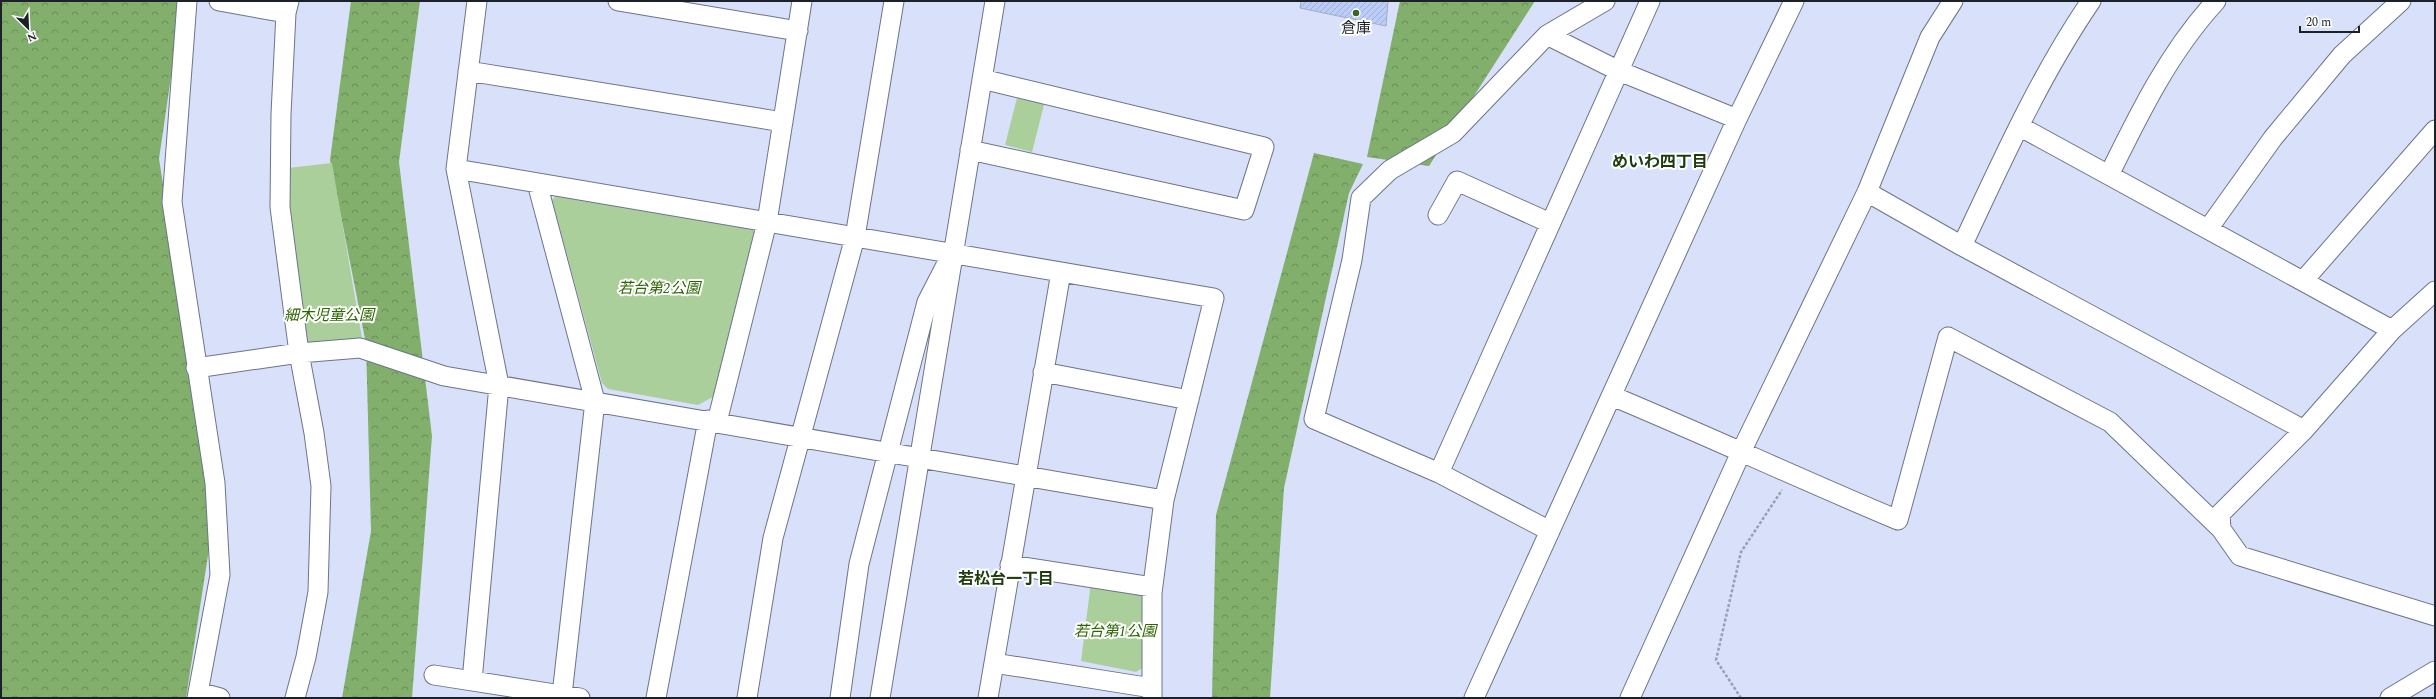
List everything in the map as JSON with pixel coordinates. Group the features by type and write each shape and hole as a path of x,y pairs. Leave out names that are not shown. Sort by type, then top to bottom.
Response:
{"street":[{"path":"187,1 172,202 196,368 215,483 220,575 197,695 220,698"},
{"path":"220,1 288,7 281,114 280,207 299,353 314,434 321,486 318,592 306,657 295,698"},
{"path":"472,681 499,385 456,169 477,1"},
{"path":"618,1 798,31"},
{"path":"656,698 713,421 767,222 802,1"},
{"path":"747,698 773,538 855,237 894,1"},
{"path":"880,698 921,457 952,253 995,1"},
{"path":"1550,530 1439,473 1314,419 1352,260 1361,198 1390,170 1453,133 1547,35 1605,1"},
{"path":"1439,473 1650,1"},
{"path":"1474,698 1737,119 1794,1"},
{"path":"1630,698 1742,450 1866,192 1930,37 1953,1"},
{"path":"1962,246 2019,126 2069,32 2091,1"},
{"path":"2109,175 2146,100 2176,51 2216,1"},
{"path":"2208,229 2273,138 2342,55 2401,1"},
{"path":"1547,35 1619,71 1737,119"},
{"path":"468,71 783,122"},
{"path":"970,150 1244,210 1264,147 982,79"},
{"path":"2019,126 2392,330"},
{"path":"2303,281 2435,130"},
{"path":"456,169 1214,298 1164,500 1152,587 1152,693 994,663"},
{"path":"1438,215 1457,181 1550,223"},
{"path":"434,674 472,681 494,691 571,697 595,401 537,183"},
{"path":"1866,192 1962,246 2304,430"},
{"path":"840,698 859,564 927,302 952,253"},
{"path":"988,698 1060,272"},
{"path":"2221,529 2220,514 2304,430 2392,330 2435,291"},
{"path":"1612,396 1742,450 1792,476 1898,520 1948,337 2110,422 2221,529 2240,556 2435,616"},
{"path":"196,368 299,353 360,348 444,376 802,436 1164,500"},
{"path":"1043,372 1189,400"},
{"path":"1010,565 1152,587"},
{"path":"2390,698 2435,671"}],"path":[{"path":"1741,698 1716,660 1741,552 1792,476"}],"green space":[{"path":"1,1 182,1 159,159 215,510 186,698 1,698"},
{"path":"351,1 420,1 399,162 432,436 412,698 342,698 371,531 366,344 330,160"},
{"path":"1400,1 1535,1 1429,166 1367,157"},
{"path":"1019,90 1046,97 1032,152 1005,145"},
{"path":"1314,153 1363,164 1349,193 1284,488 1270,698 1212,698 1216,515"},
{"name":"細木児童公園","path":"332,163 363,344 312,347 303,341 289,232 288,168"},
{"name":"若台第2公園","path":"561,190 751,220 757,233 713,397 698,405 608,389 602,383 552,200"},
{"name":"若台第1公園","path":"1091,582 1139,589 1147,599 1144,667 1136,672 1081,661"}],"building":[{"name":"倉庫","path":"1301,1 1388,1 1386,26 1300,8"}],"place":[{"name":"倉庫","path":"1356,13"}],"district":[{"name":"めいわ四丁目","path":"1660,161"},
{"name":"若松台一丁目","path":"1006,578"}]}
